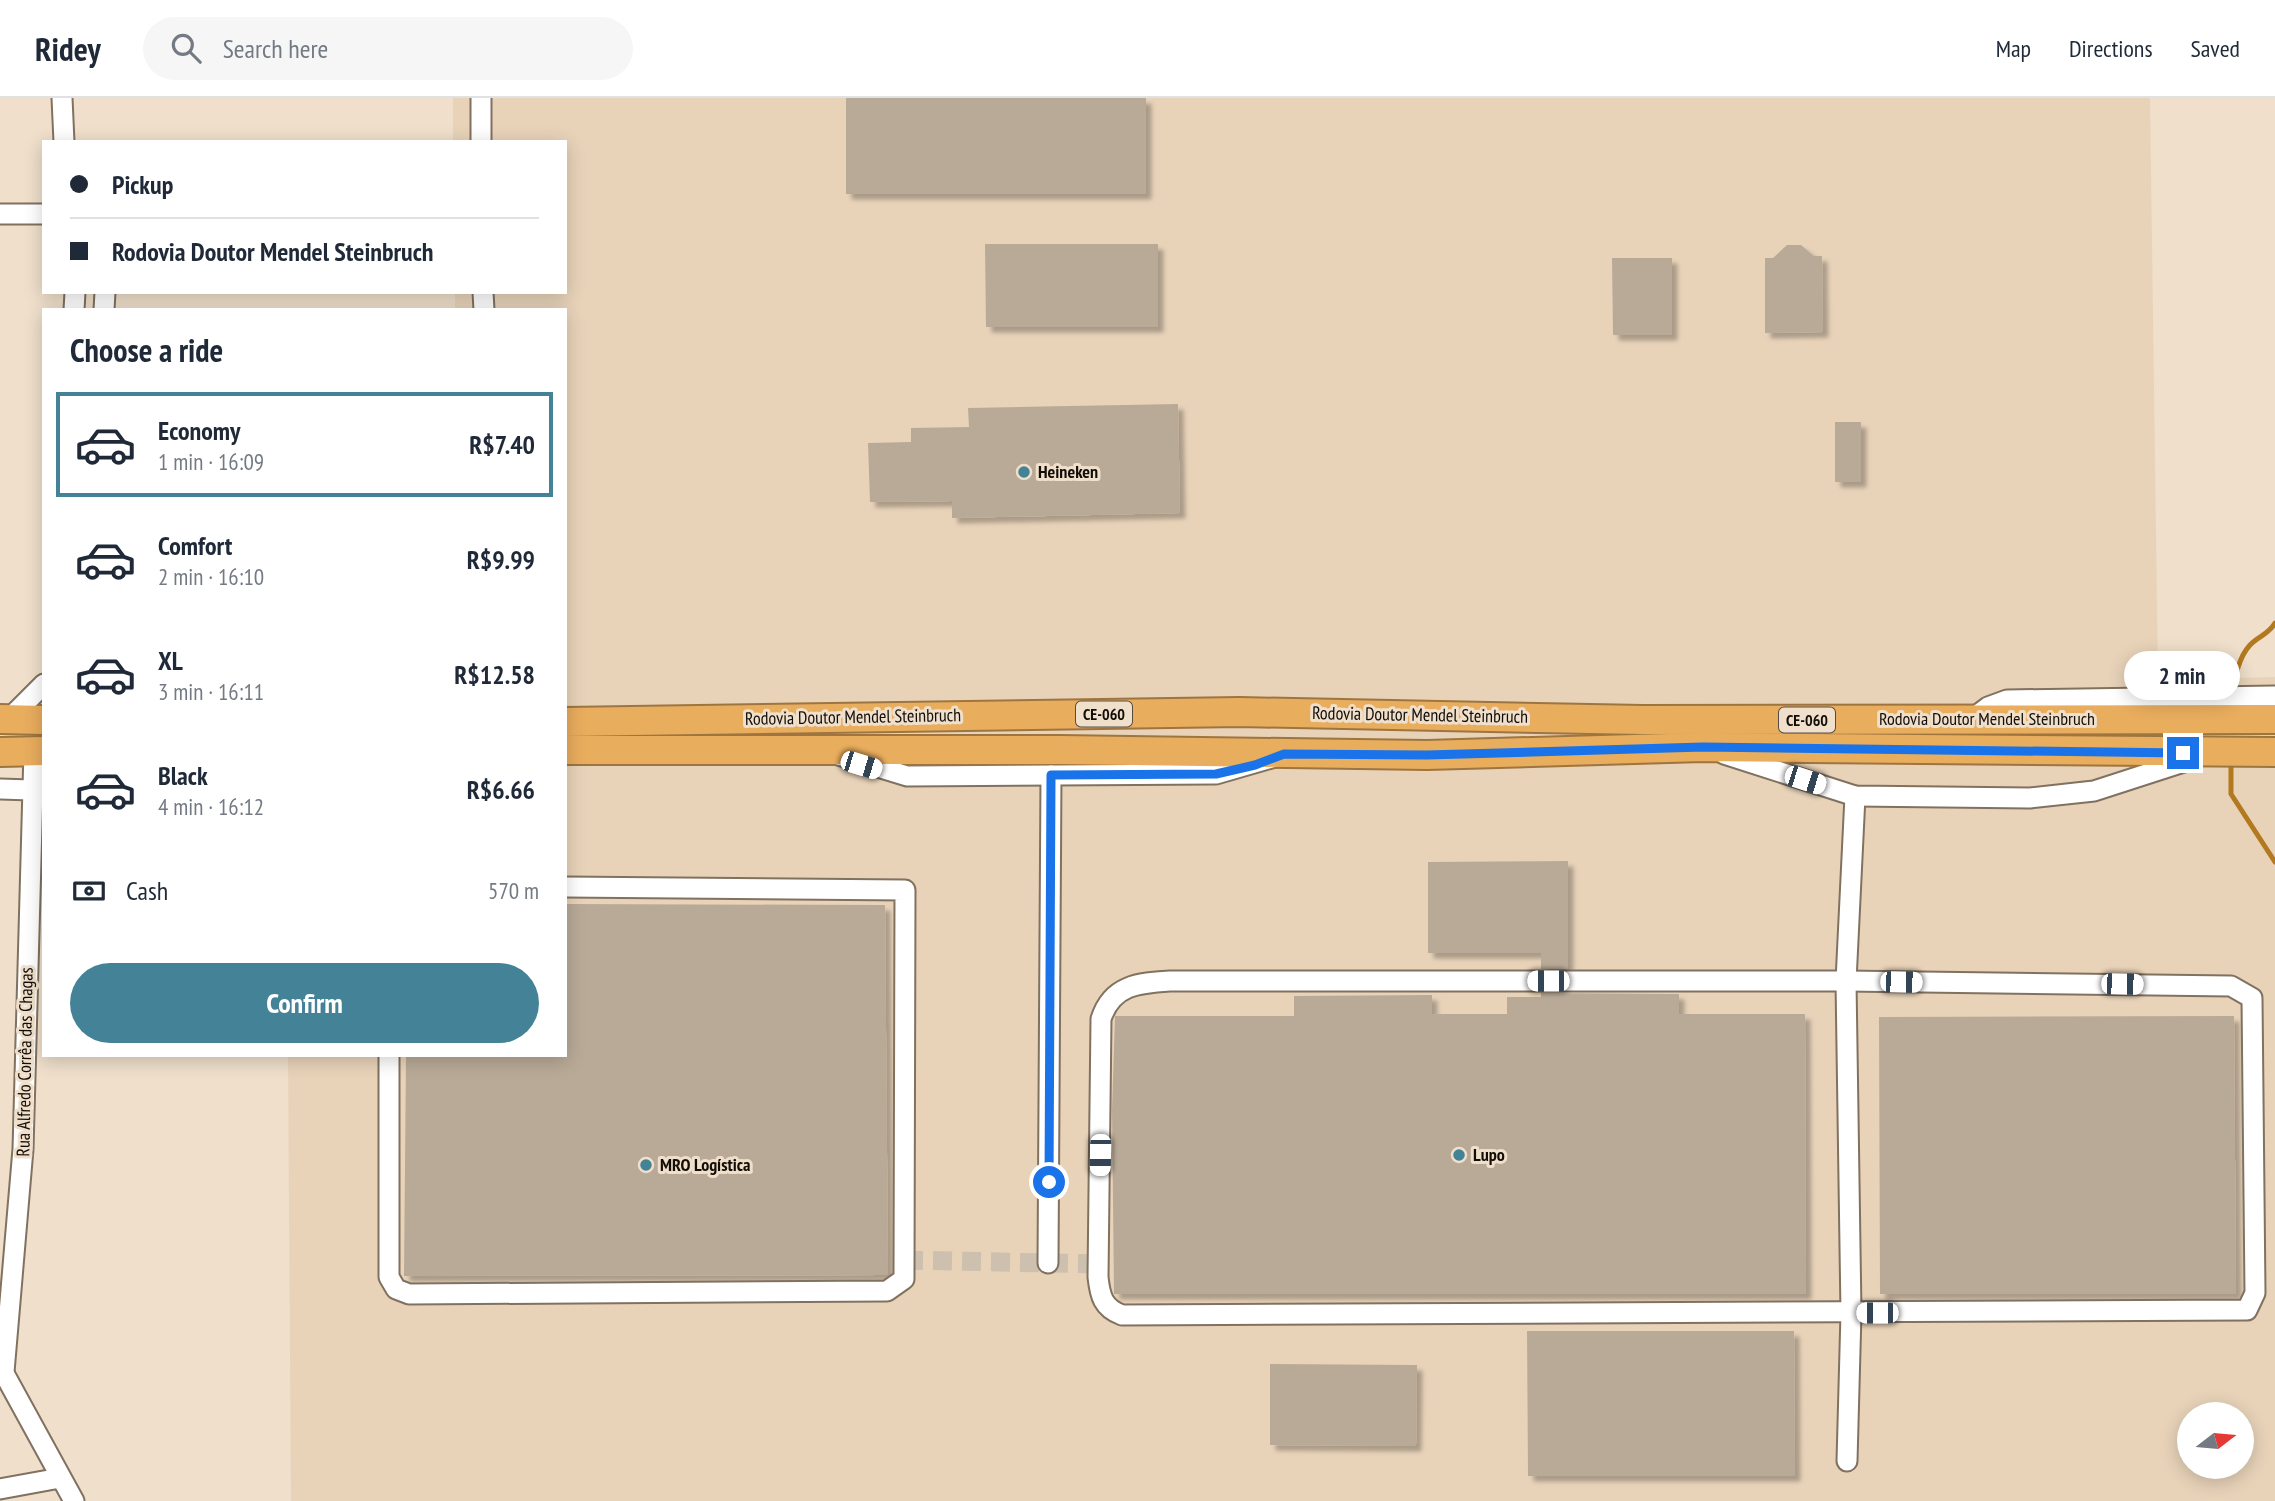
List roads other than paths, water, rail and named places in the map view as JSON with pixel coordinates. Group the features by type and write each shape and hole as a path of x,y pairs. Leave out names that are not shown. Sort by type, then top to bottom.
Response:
{"highway":[{"name":"Rodovia Doutor Mendel Steinbruch","path":"567,722 1240,712 1643,720 1971,719 2219,708 2267,702"},
{"path":"5,719 42,720"},
{"name":"Rodovia Doutor Mendel Steinbruch","path":"567,750 1427,755 1703,747 2264,753"},
{"path":"0,752 39,751"}],"street":[{"path":"62,98 64,140"},
{"path":"481,98 481,140"},
{"path":"0,214 42,215"},
{"path":"5,719 42,686"},
{"path":"1703,747 1855,796 2062,797 2104,788 2216,753"},
{"path":"824,750 872,768 907,776 1216,774 1255,765 1284,754"},
{"name":"Rua Alfredo Corrêa das Chagas","path":"2,1369 23,1149 31,790 39,751"},
{"path":"1048,1263 1051,775"},
{"path":"0,789 31,790"},
{"path":"1847,1461 1850,1313 1846,981 1855,796"},
{"path":"389,1057 389,1277 396,1289 409,1294 887,1291 904,1279 905,890 567,887"},
{"path":"1170,981 1846,981 2231,986 2252,998 2255,1293 2247,1310 1122,1315 1107,1307 1102,1300 1098,1277 1101,1019 1107,1002 1116,992 1130,985 1170,981"},
{"path":"2,1369 74,1501"},
{"path":"0,1489 60,1478"}],"waterway":[{"path":"2233,694 2238,668 2246,650 2275,623"},
{"path":"2231,759 2231,794 2275,862"}],"tunnel":[{"path":"904,1260 1099,1264"}],"place":[{"name":"Heineken","path":"1024,472"},
{"name":"Lupo","path":"1459,1155"},
{"name":"MRO Logística","path":"646,1165"}]}
